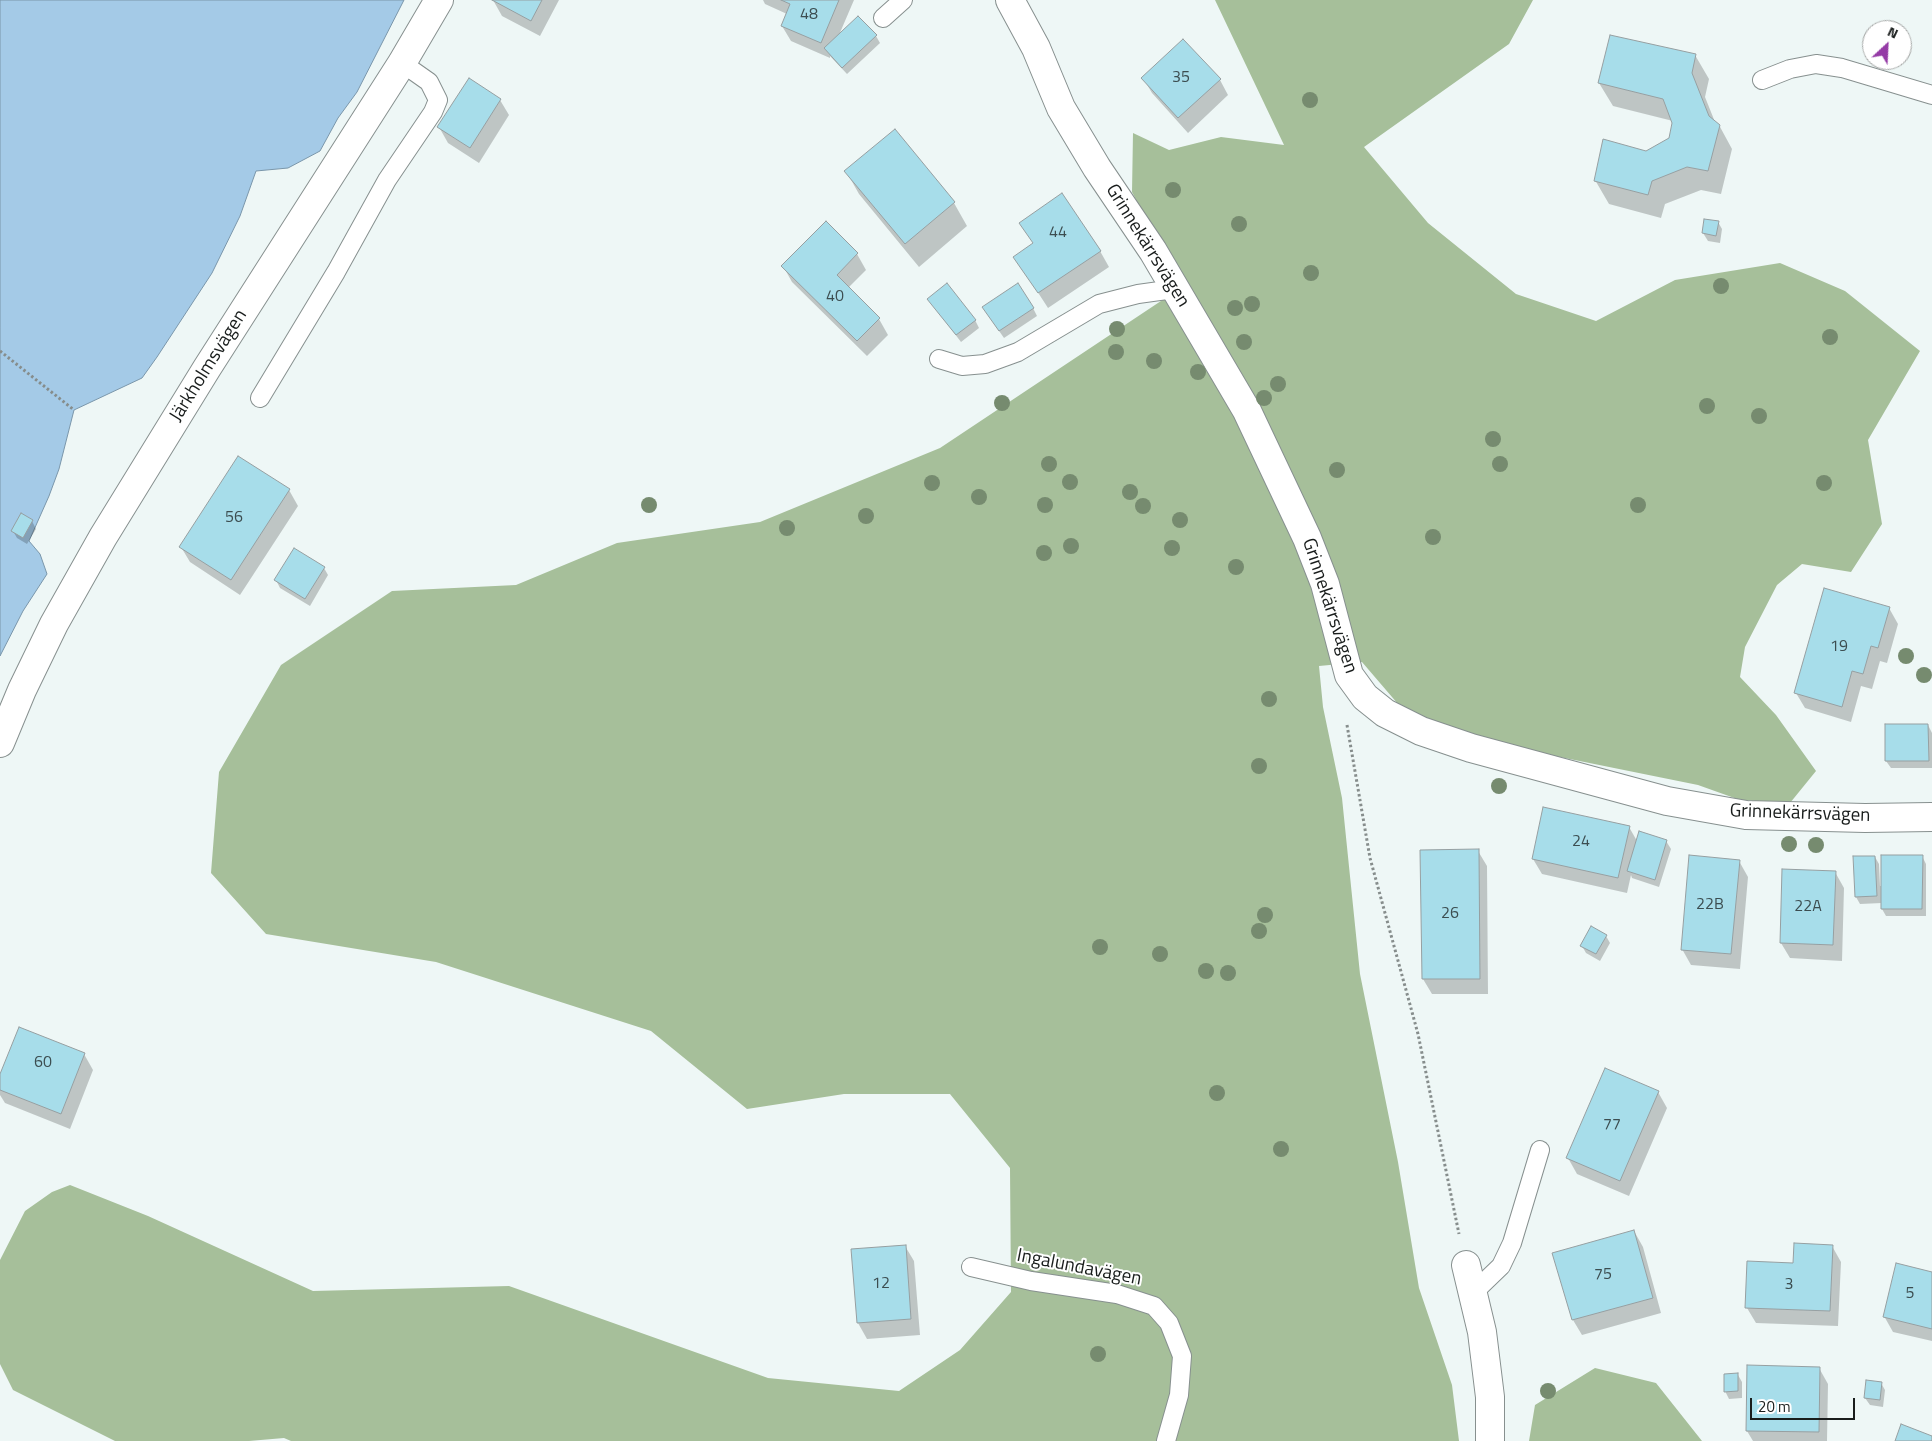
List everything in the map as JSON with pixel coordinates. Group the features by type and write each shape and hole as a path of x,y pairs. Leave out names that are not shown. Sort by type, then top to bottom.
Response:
{"street":[{"name":"Järkholmsvägen","path":"0,743 22,690 54,624 103,537 207,368 402,62 439,0"},
{"name":"Grinnekärrsvägen","path":"1010,0 1036,48 1061,108 1097,168 1153,252 1247,411 1300,521 1325,584 1349,674 1365,697 1385,713 1421,731 1471,748 1666,801 1746,815 1865,818 1932,817"},
{"path":"1466,1265 1482,1332 1490,1397 1490,1441"}],"lane":[{"path":"883,18 903,0"},
{"path":"260,398 336,272 388,180 438,100 429,82 402,62"},
{"path":"1762,80 1790,69 1816,64 1842,68 1932,95"},
{"path":"939,359 962,366 985,364 1018,352 1099,304 1138,294 1174,289"},
{"path":"1473,1293 1502,1266 1512,1243 1540,1150"},
{"name":"Ingalundavägen","path":"971,1267 1031,1281 1117,1294 1154,1306 1169,1323 1182,1356 1179,1394 1166,1441"}],"path":[{"path":"0,352 74,410"},
{"path":"1349,674 1348,728 1370,858 1418,1034 1466,1265"}],"green space":[{"path":"1215,0 1533,0 1509,44 1364,147 1428,223 1516,294 1596,321 1675,280 1780,263 1845,291 1920,351 1868,440 1882,524 1851,572 1802,564 1777,585 1745,647 1740,677 1776,715 1816,771 1790,803 1740,800 1698,785 1545,754 1470,734 1430,722 1398,704 1362,662 1319,666 1323,707 1342,798 1360,974 1398,1162 1419,1288 1452,1385 1459,1441 291,1441 284,1438 249,1441 115,1441 13,1390 0,1364 0,1260 25,1211 52,1192 70,1185 148,1216 313,1291 509,1286 768,1378 899,1391 960,1350 1011,1292 1010,1168 950,1094 844,1094 747,1109 651,1031 436,962 266,934 211,873 219,772 281,665 392,591 516,585 617,543 760,522 940,448 1182,287 1132,192 1133,133 1169,150 1221,137 1284,145"},
{"path":"1595,1368 1656,1383 1702,1441 1529,1441 1535,1405"}],"water":[{"path":"0,0 404,0 357,92 338,118 320,151 288,168 256,171 240,216 212,273 142,378 74,410 59,469 29,541 40,554 47,574 23,611 0,656"}],"building":[{"path":"492,0 542,0 531,21"},
{"path":"781,0 839,0 821,43 781,26 790,4"},
{"path":"858,16 877,35 842,68 824,48"},
{"path":"1610,35 1696,54 1692,73 1709,116 1720,125 1708,171 1687,167 1652,181 1648,195 1594,181 1603,139 1646,151 1669,138 1672,123 1663,99 1598,83"},
{"path":"1183,39 1221,79 1178,118 1141,78"},
{"path":"469,78 501,99 470,148 437,127"},
{"path":"895,129 955,202 905,244 844,171"},
{"path":"1062,193 1101,251 1038,293 1013,257 1033,243 1019,223"},
{"path":"1704,219 1719,221 1716,236 1702,233"},
{"path":"826,221 858,253 837,275 880,318 857,341 781,266"},
{"path":"947,283 976,320 956,335 927,299"},
{"path":"1018,283 1034,308 999,331 982,307"},
{"path":"238,456 290,489 231,580 179,547"},
{"path":"21,513 33,520 23,538 11,531"},
{"path":"294,548 325,567 305,599 274,580"},
{"path":"1824,588 1890,607 1878,648 1871,646 1863,674 1852,671 1842,707 1794,693"},
{"path":"1885,724 1928,724 1929,761 1885,761"},
{"path":"1543,807 1630,826 1618,878 1532,859"},
{"path":"1639,831 1667,840 1655,880 1627,871"},
{"path":"1479,849 1480,979 1422,979 1420,850"},
{"path":"1689,855 1740,860 1731,954 1681,950"},
{"path":"1881,855 1923,855 1922,909 1881,909"},
{"path":"1853,856 1875,856 1877,896 1855,897"},
{"path":"1782,869 1836,871 1833,945 1780,943"},
{"path":"1591,926 1607,935 1596,954 1580,946"},
{"path":"19,1027 85,1053 61,1114 0,1090 0,1074"},
{"path":"1605,1068 1659,1091 1620,1181 1566,1158"},
{"path":"1634,1230 1653,1298 1572,1320 1552,1253"},
{"path":"1794,1243 1833,1245 1830,1311 1745,1308 1747,1261 1793,1263"},
{"path":"906,1245 911,1319 857,1323 851,1249"},
{"path":"1896,1263 1932,1272 1932,1329 1883,1317"},
{"path":"1747,1365 1820,1367 1819,1432 1746,1431"},
{"path":"1738,1373 1738,1391 1724,1392 1724,1374"},
{"path":"1866,1380 1882,1382 1880,1400 1864,1398"},
{"path":"1901,1424 1932,1436 1932,1441 1895,1441"}]}
